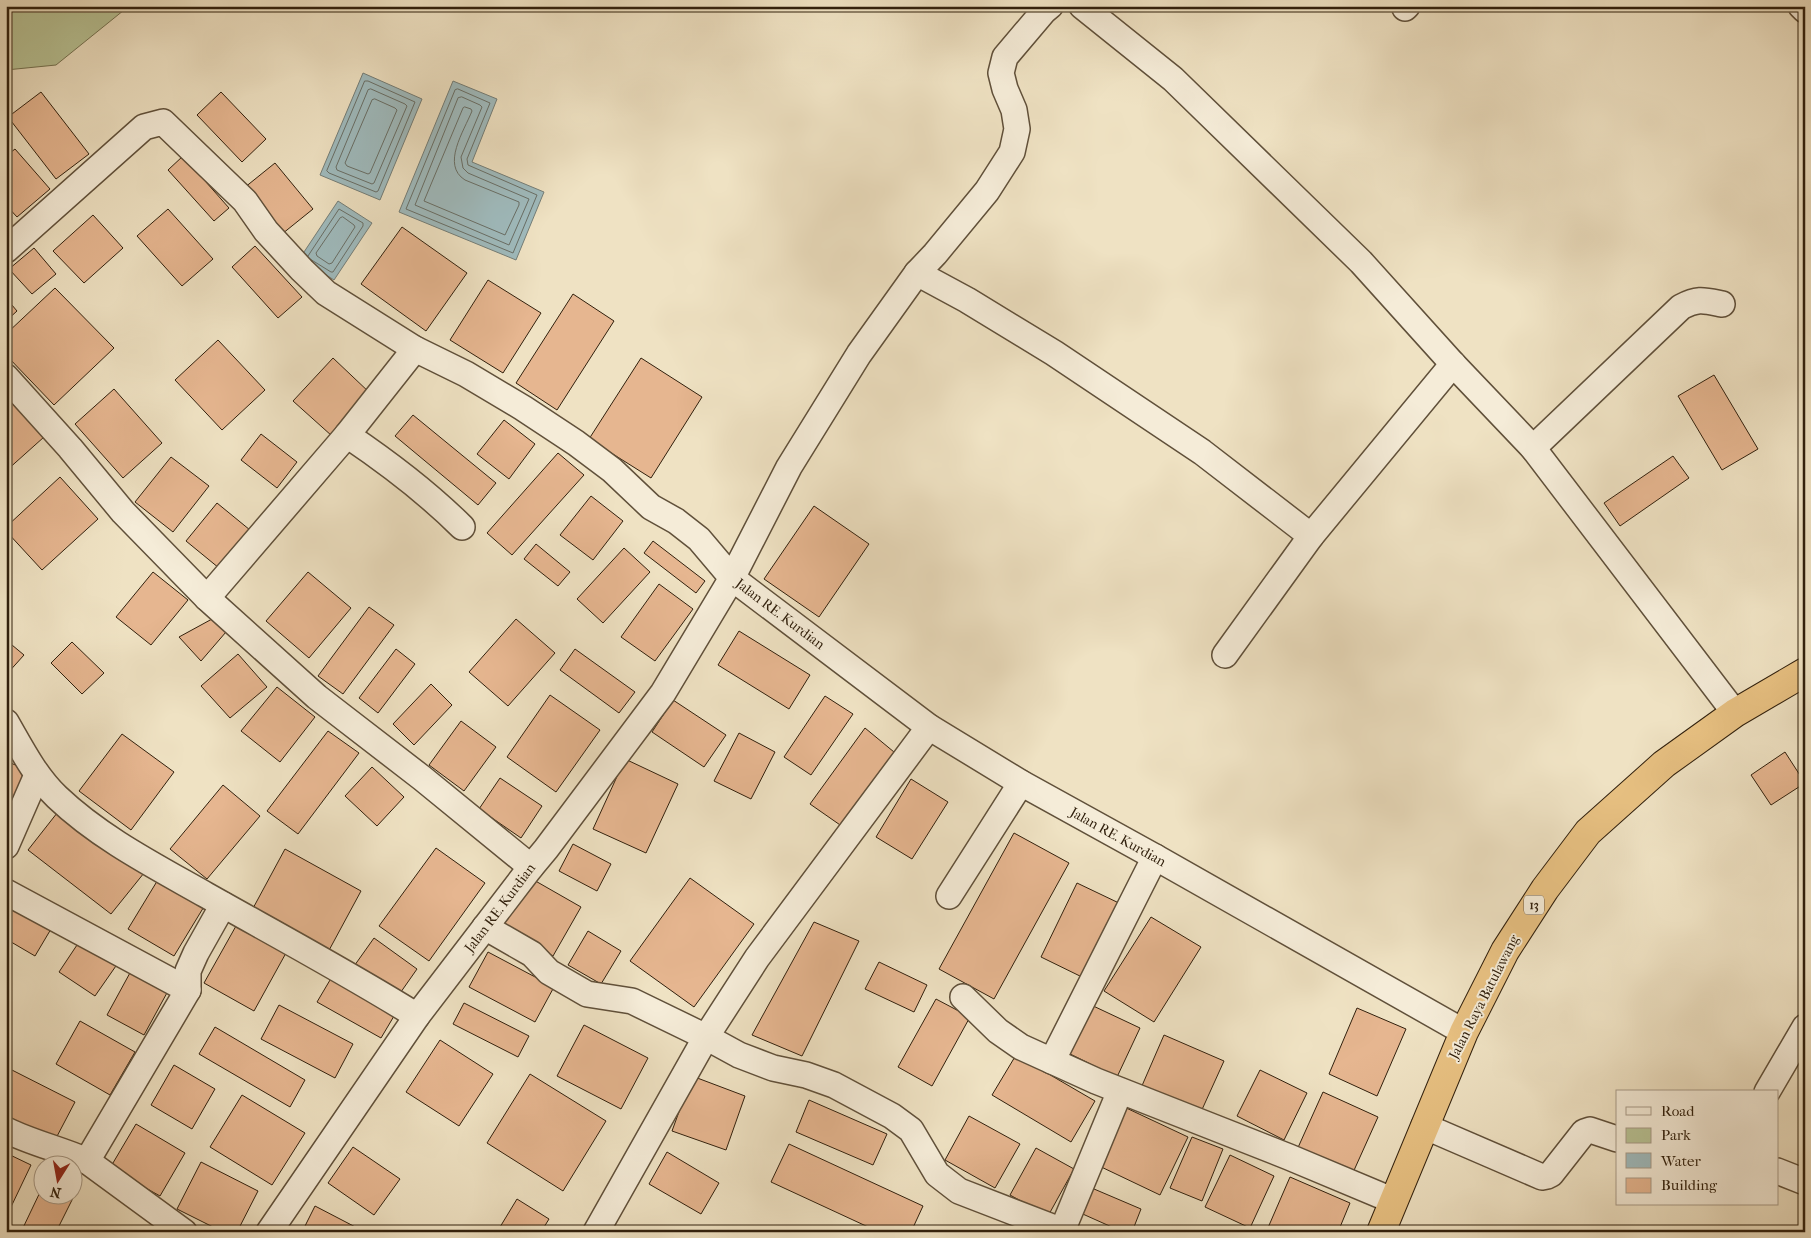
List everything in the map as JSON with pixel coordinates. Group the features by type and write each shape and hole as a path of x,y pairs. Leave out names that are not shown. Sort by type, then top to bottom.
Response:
{"highway":[{"name":"Jalan Raya Batulawang","path":"1381,1232 1464,1032 1505,951 1545,889 1588,832 1664,764 1735,713 1802,677"}],"street":[{"path":"6,250 144,127 163,122 245,202 266,231 326,293 415,349 466,374 523,408 576,443 612,470 651,507 676,521 699,539 732,578 789,467 859,354 918,273 987,191 1012,152 1017,129 1014,110 1004,89 1000,73 1005,57 1050,6"},
{"path":"1082,6 1174,79 1361,262 1453,364 1533,448 1735,713"},
{"path":"1801,6 1805,10"},
{"path":"918,273 967,300 1054,353 1202,452 1311,536"},
{"path":"1533,448 1681,307 1693,300 1704,300 1722,304"},
{"path":"207,598 347,435 415,349"},
{"path":"1225,655 1311,536 1453,364"},
{"path":"6,377 70,448 123,512 207,598 317,697 422,778 531,866"},
{"path":"347,435 377,455 444,509 462,527"},
{"name":"Jalan RE. Kurdian","path":"269,1232 417,1016 663,693 732,578 929,727 1021,783 1464,1032"},
{"path":"6,722 37,775 57,797 93,827 162,871 368,985 417,1016"},
{"path":"596,1232 706,1038 757,958 929,727"},
{"path":"6,846 37,775"},
{"path":"949,896 1021,783"},
{"path":"1052,1062 1155,857"},
{"path":"6,892 188,990"},
{"path":"87,1161 188,990 188,971 223,905"},
{"path":"485,927 532,954 549,972 586,994 632,1001 747,1058 773,1068 806,1075 834,1085 892,1116 911,1130 937,1174 959,1191 1064,1231 1120,1091"},
{"path":"963,997 998,1031 1021,1047 1052,1062 1394,1201"},
{"path":"1768,1090 1805,1027"},
{"path":"1424,1126 1542,1176 1551,1174 1584,1132 1590,1130 1616,1139"},
{"path":"6,1130 26,1140 63,1151 87,1161 184,1232"},
{"path":"1778,1171 1805,1182"}],"green space":[{"path":"6,6 129,6 56,65 6,70"}],"water":[{"path":"363,73 422,99 380,200 320,175"},
{"path":"453,81 497,99 472,162 544,192 516,260 399,212"},
{"path":"338,201 372,223 334,280 300,258"}],"building":[{"path":"41,92 89,154 56,179 8,117"},
{"path":"221,92 266,139 242,162 197,115"},
{"path":"15,149 50,189 17,217 6,205 6,156"},
{"path":"183,156 229,208 214,221 168,170"},
{"path":"275,163 313,209 282,234 244,188"},
{"path":"168,209 213,259 182,286 137,236"},
{"path":"93,215 123,248 84,283 53,251"},
{"path":"402,227 467,273 426,331 361,284"},
{"path":"255,246 302,297 278,318 232,267"},
{"path":"34,248 56,274 32,294 9,269"},
{"path":"488,280 541,313 503,373 450,340"},
{"path":"55,288 114,348 54,405 6,355 6,334"},
{"path":"573,294 614,321 557,410 516,383"},
{"path":"6,298 17,311 6,321"},
{"path":"218,340 265,390 222,430 175,380"},
{"path":"333,358 371,394 332,436 293,401"},
{"path":"641,358 702,397 651,478 589,439"},
{"path":"1714,375 1758,449 1722,470 1678,396"},
{"path":"114,389 162,443 123,478 75,424"},
{"path":"6,395 44,437 6,471"},
{"path":"413,415 496,483 478,505 395,436"},
{"path":"504,420 535,444 509,479 477,454"},
{"path":"261,434 297,462 277,488 241,460"},
{"path":"558,453 584,475 512,555 487,533"},
{"path":"1673,456 1689,478 1620,526 1604,503"},
{"path":"171,457 209,486 173,532 135,502"},
{"path":"60,477 98,519 42,570 6,531 6,527"},
{"path":"591,496 623,521 593,560 560,535"},
{"path":"217,503 250,530 219,568 186,541"},
{"path":"814,506 869,544 819,617 764,579"},
{"path":"653,541 705,581 696,593 644,553"},
{"path":"536,544 570,572 558,586 524,559"},
{"path":"624,548 650,572 603,623 577,599"},
{"path":"153,572 188,600 151,645 116,617"},
{"path":"308,572 351,608 309,658 266,621"},
{"path":"659,584 693,609 655,661 621,637"},
{"path":"369,607 394,625 343,694 318,676"},
{"path":"212,619 226,632 201,661 179,637"},
{"path":"516,619 555,653 508,706 469,672"},
{"path":"739,631 810,675 789,709 718,665"},
{"path":"6,640 24,655 6,675"},
{"path":"72,642 104,673 82,694 51,663"},
{"path":"396,649 415,664 378,713 359,698"},
{"path":"575,649 635,692 619,713 560,670"},
{"path":"238,654 267,687 230,718 201,686"},
{"path":"431,684 452,705 414,745 393,724"},
{"path":"277,687 315,717 280,762 241,731"},
{"path":"550,695 600,730 556,792 507,757"},
{"path":"825,696 853,714 811,775 784,757"},
{"path":"673,700 726,735 704,767 652,732"},
{"path":"461,721 496,747 464,791 429,765"},
{"path":"865,728 894,752 843,827 810,804"},
{"path":"328,731 359,753 298,834 267,811"},
{"path":"739,733 775,752 751,799 714,781"},
{"path":"122,734 174,772 131,830 79,791"},
{"path":"1785,752 1805,783 1771,805 1751,775"},
{"path":"625,759 678,784 646,853 593,829"},
{"path":"6,761 32,772 6,830"},
{"path":"372,767 404,797 377,826 345,796"},
{"path":"500,778 542,806 521,838 479,809"},
{"path":"911,779 948,802 912,859 876,837"},
{"path":"223,785 260,816 207,879 170,849"},
{"path":"61,808 144,873 111,914 28,850"},
{"path":"1014,833 1069,863 994,999 939,969"},
{"path":"573,844 611,864 597,891 559,871"},
{"path":"436,848 485,883 429,961 379,926"},
{"path":"285,849 361,891 327,954 251,912"},
{"path":"525,875 581,907 553,956 497,924"},
{"path":"159,878 205,905 174,956 128,929"},
{"path":"690,878 754,924 694,1007 630,961"},
{"path":"1077,883 1121,904 1084,978 1041,957"},
{"path":"6,903 51,929 35,956 6,939"},
{"path":"1151,917 1201,947 1154,1022 1104,991"},
{"path":"814,922 859,941 802,1056 752,1035"},
{"path":"236,926 286,953 254,1011 204,983"},
{"path":"588,931 621,951 601,984 568,965"},
{"path":"374,938 417,969 396,999 352,969"},
{"path":"81,939 118,963 95,996 59,972"},
{"path":"488,952 554,987 535,1022 469,987"},
{"path":"879,962 927,985 914,1012 865,989"},
{"path":"131,971 168,991 144,1035 107,1015"},
{"path":"333,975 397,1011 381,1038 317,1002"},
{"path":"936,999 970,1017 932,1086 898,1067"},
{"path":"464,1003 529,1036 518,1057 453,1024"},
{"path":"1089,1004 1140,1028 1117,1077 1066,1052"},
{"path":"279,1005 353,1044 335,1078 261,1039"},
{"path":"1357,1008 1406,1029 1377,1096 1329,1074"},
{"path":"80,1021 135,1052 110,1095 56,1064"},
{"path":"584,1025 648,1058 621,1109 557,1076"},
{"path":"215,1027 305,1080 290,1107 199,1054"},
{"path":"1164,1035 1224,1061 1200,1114 1141,1088"},
{"path":"440,1040 493,1074 459,1126 406,1092"},
{"path":"1016,1055 1095,1101 1071,1142 992,1095"},
{"path":"174,1065 215,1089 192,1129 151,1105"},
{"path":"6,1067 75,1102 54,1142 6,1117"},
{"path":"1260,1070 1307,1093 1284,1140 1237,1116"},
{"path":"530,1074 606,1121 563,1191 487,1143"},
{"path":"692,1076 745,1096 726,1150 672,1131"},
{"path":"1323,1092 1378,1117 1351,1177 1296,1152"},
{"path":"242,1095 305,1133 272,1185 210,1147"},
{"path":"809,1100 887,1134 873,1165 796,1132"},
{"path":"1122,1106 1188,1137 1160,1195 1095,1164"},
{"path":"969,1116 1020,1144 995,1188 945,1160"},
{"path":"136,1124 185,1153 160,1196 110,1168"},
{"path":"1192,1137 1223,1149 1202,1201 1170,1188"},
{"path":"789,1144 923,1206 911,1232 879,1232 771,1182"},
{"path":"353,1147 400,1179 374,1215 328,1183"},
{"path":"1036,1148 1074,1169 1048,1216 1010,1195"},
{"path":"667,1152 719,1183 701,1214 649,1184"},
{"path":"6,1153 31,1165 10,1209 6,1207"},
{"path":"1230,1155 1274,1176 1250,1228 1205,1207"},
{"path":"201,1162 258,1191 237,1232 223,1232 177,1209"},
{"path":"1290,1177 1350,1203 1338,1232 1271,1232 1267,1230"},
{"path":"1087,1186 1141,1209 1132,1232 1123,1232 1076,1211"},
{"path":"517,1199 549,1219 541,1232 497,1232"},
{"path":"33,1206 69,1206 56,1232 21,1232"},
{"path":"315,1206 365,1232 302,1232"}]}
